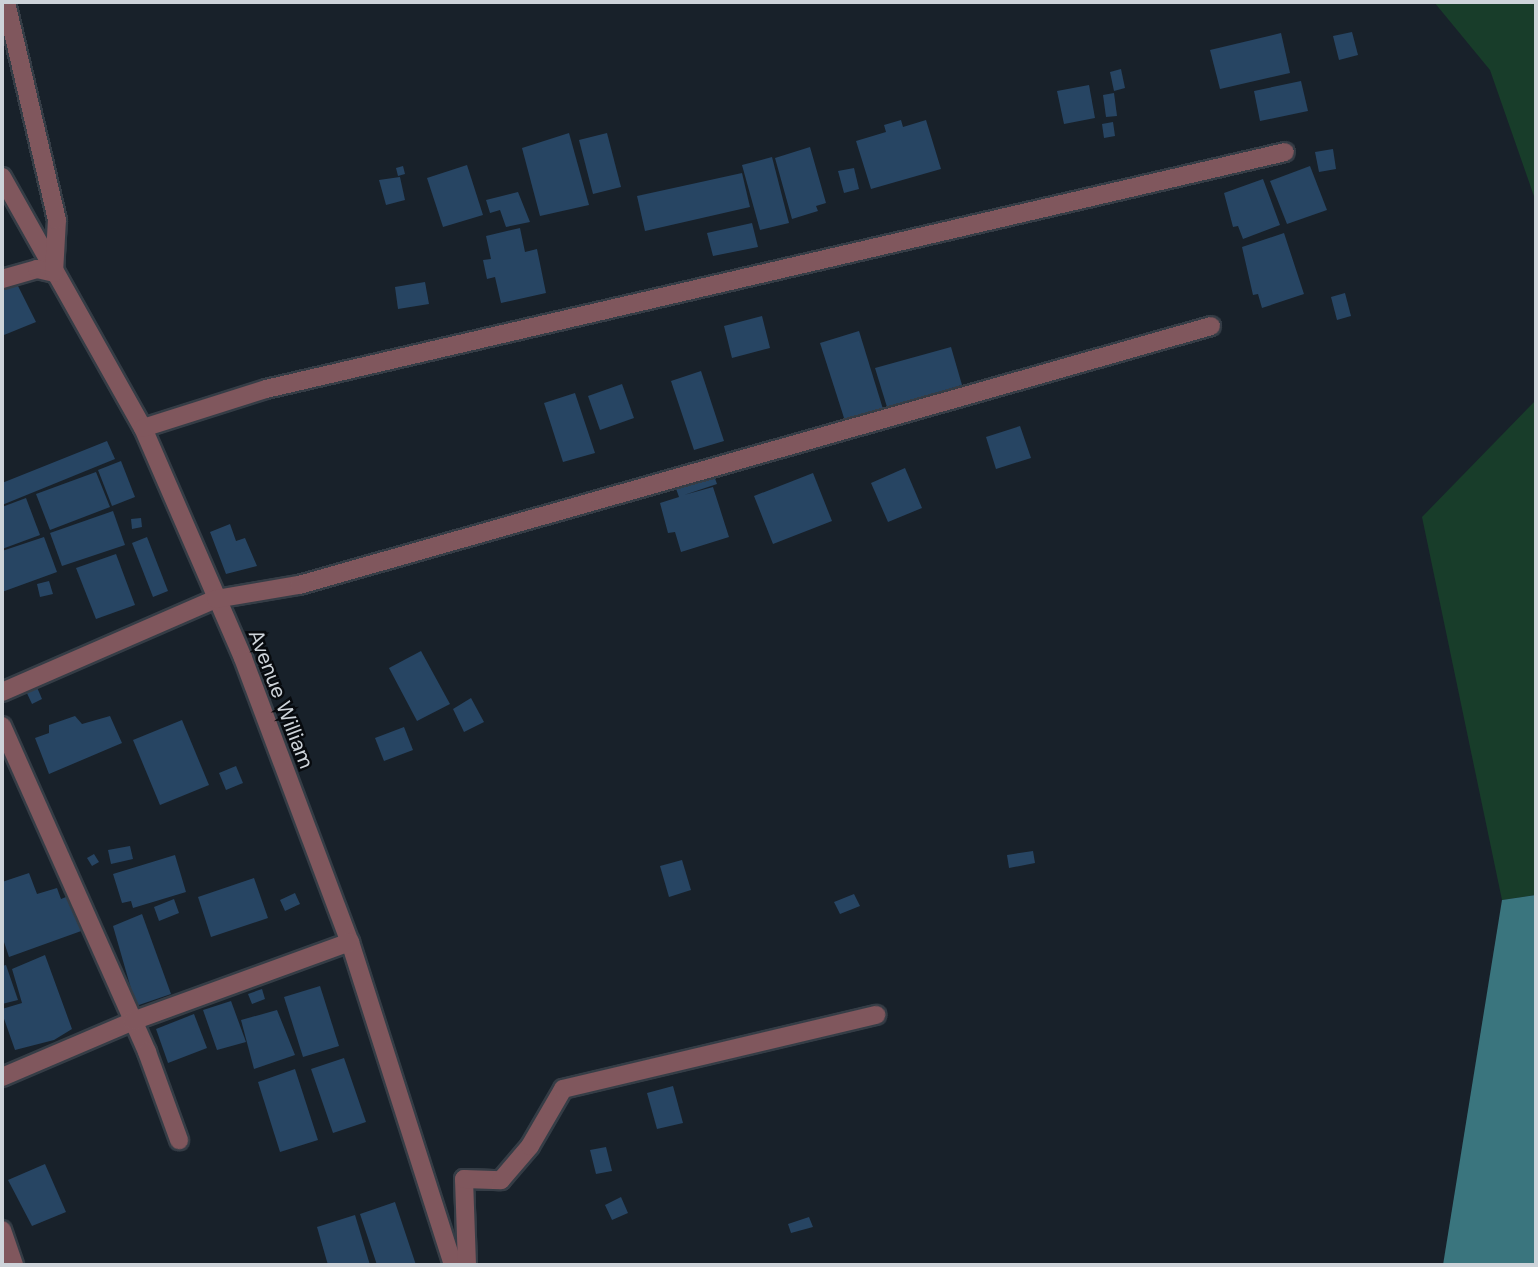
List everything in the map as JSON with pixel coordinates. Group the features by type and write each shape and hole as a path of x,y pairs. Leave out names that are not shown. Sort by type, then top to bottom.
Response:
{"street":[{"path":"2,279 37,269 54,273 57,220 51,181 6,2"},
{"path":"143,428 266,389 1285,152"},
{"name":"Avenue William","path":"2,177 143,428 216,599 350,942 453,1265"},
{"path":"2,692 216,599 299,585 1211,326"},
{"path":"2,726 133,1021 179,1140"},
{"path":"2,1077 133,1021 350,942"},
{"path":"467,1265 464,1179 501,1180 530,1146 563,1090 876,1015"},
{"path":"2,1230 14,1265"}],"green space":[{"path":"1434,2 1536,2 1536,202 1490,70"},
{"path":"1536,400 1536,895 1502,900 1422,517"}],"water":[{"path":"1536,895 1536,1265 1443,1265 1502,900"}],"building":[{"path":"1352,32 1358,55 1339,60 1333,36"},
{"path":"1281,33 1290,73 1220,89 1210,50"},
{"path":"1121,69 1125,88 1114,91 1110,72"},
{"path":"1301,81 1308,111 1260,121 1254,91"},
{"path":"1089,85 1095,118 1064,124 1057,91"},
{"path":"1114,93 1117,116 1106,117 1103,95"},
{"path":"901,120 903,127 926,120 941,169 871,189 856,141 886,132 884,125"},
{"path":"1113,122 1115,136 1104,138 1102,124"},
{"path":"569,133 589,205 540,216 522,148"},
{"path":"607,133 621,187 593,194 579,140"},
{"path":"810,147 826,203 816,206 818,211 792,219 775,158"},
{"path":"1333,149 1336,169 1319,172 1315,152"},
{"path":"772,157 789,223 760,230 742,165"},
{"path":"467,165 483,215 443,227 427,178"},
{"path":"403,166 405,174 398,176 396,168"},
{"path":"1310,166 1327,210 1287,224 1270,181"},
{"path":"854,168 859,189 844,193 838,171"},
{"path":"742,173 750,207 645,231 637,196"},
{"path":"400,177 405,200 386,205 379,180"},
{"path":"1263,179 1280,225 1243,239 1238,226 1233,227 1224,193"},
{"path":"518,192 530,222 506,227 500,210 490,213 486,200"},
{"path":"752,223 758,247 713,256 707,233"},
{"path":"520,228 525,252 537,249 546,293 501,303 495,277 487,279 483,260 491,259 486,236"},
{"path":"1284,233 1304,294 1262,308 1258,294 1253,295 1242,247"},
{"path":"16,282 36,322 4,335 2,286"},
{"path":"425,282 429,304 398,309 395,287"},
{"path":"1345,293 1351,316 1337,320 1331,297"},
{"path":"762,316 770,348 732,358 724,326"},
{"path":"859,331 883,409 845,421 820,343"},
{"path":"951,347 962,385 887,407 875,368"},
{"path":"701,371 724,441 694,450 671,381"},
{"path":"622,384 634,418 600,430 588,396"},
{"path":"575,393 595,453 563,462 544,403"},
{"path":"1020,426 1031,458 996,469 986,437"},
{"path":"107,441 115,459 2,505 2,483"},
{"path":"121,461 135,497 112,506 98,470"},
{"path":"905,468 922,508 888,522 871,483"},
{"path":"712,470 717,484 684,495 713,487 729,537 681,552 675,532 668,533 660,503 679,497 674,483"},
{"path":"96,472 110,507 50,530 36,494"},
{"path":"813,473 832,521 773,544 754,496"},
{"path":"26,498 40,535 2,549 2,507"},
{"path":"113,511 125,545 62,566 50,533"},
{"path":"141,518 142,527 132,529 131,519"},
{"path":"230,524 236,541 245,538 257,566 226,574 210,532"},
{"path":"44,537 57,572 2,592 2,551"},
{"path":"147,537 168,591 153,597 132,543"},
{"path":"116,554 135,605 96,619 76,568"},
{"path":"49,581 53,594 40,597 37,584"},
{"path":"421,651 450,704 417,721 389,668"},
{"path":"36,685 42,699 32,704 25,689"},
{"path":"471,698 484,722 464,732 453,709"},
{"path":"75,716 82,724 110,716 122,743 49,774 35,738 49,733 49,725"},
{"path":"182,720 209,785 160,805 133,740"},
{"path":"404,727 413,750 384,761 375,738"},
{"path":"236,766 243,783 226,790 219,773"},
{"path":"130,846 133,859 111,864 108,850"},
{"path":"1033,851 1035,863 1009,868 1007,855"},
{"path":"94,854 99,862 92,866 87,858"},
{"path":"175,855 186,892 133,908 131,901 122,903 113,874"},
{"path":"682,860 691,890 669,897 660,866"},
{"path":"29,873 37,894 57,888 61,899 71,895 84,930 9,957 2,936 2,882"},
{"path":"254,878 268,918 211,937 198,897"},
{"path":"295,893 300,904 285,911 280,900"},
{"path":"854,894 860,906 840,914 834,902"},
{"path":"174,899 179,913 159,921 154,907"},
{"path":"142,914 171,994 136,1006 113,926"},
{"path":"45,955 72,1029 54,1040 15,1050 2,1013 2,1009 22,1003 12,969"},
{"path":"6,965 18,1000 2,1004 2,966"},
{"path":"320,986 339,1046 303,1057 284,997"},
{"path":"262,989 265,999 252,1004 248,994"},
{"path":"231,1001 246,1042 217,1050 203,1010"},
{"path":"277,1010 295,1055 254,1069 241,1020"},
{"path":"194,1014 207,1048 168,1063 156,1029"},
{"path":"344,1058 366,1122 333,1133 311,1069"},
{"path":"295,1069 318,1140 280,1152 258,1082"},
{"path":"673,1086 683,1123 657,1129 647,1093"},
{"path":"606,1147 612,1171 596,1174 590,1150"},
{"path":"45,1164 66,1212 32,1226 8,1180"},
{"path":"621,1197 628,1213 612,1220 605,1205"},
{"path":"395,1202 416,1265 377,1265 360,1214"},
{"path":"355,1215 370,1265 328,1265 317,1227"},
{"path":"809,1217 813,1227 791,1233 788,1224"}]}
